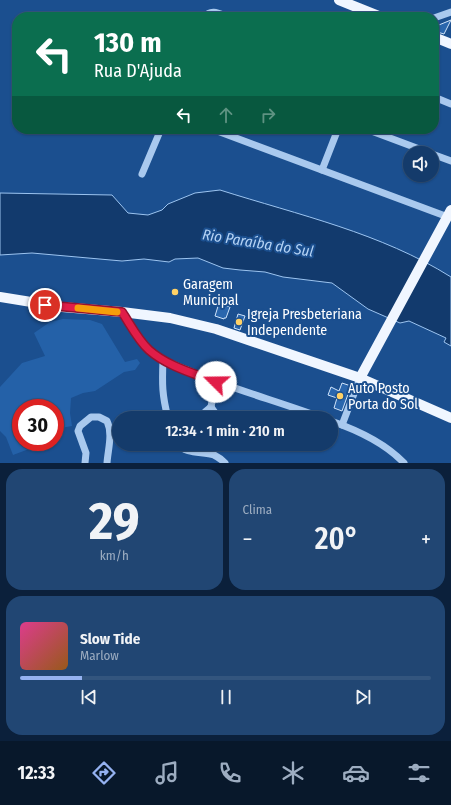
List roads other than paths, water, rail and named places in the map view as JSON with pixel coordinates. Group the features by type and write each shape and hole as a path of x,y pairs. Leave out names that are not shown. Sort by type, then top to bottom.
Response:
{"main road":[{"path":"338,0 368,12"},
{"path":"439,39 451,44"},
{"path":"360,378 449,213"},
{"path":"0,297 62,307 122,312 178,320 216,329 360,378 451,418"}],"street":[{"path":"439,16 451,12"},
{"path":"439,99 451,104"},
{"path":"142,174 159,134"},
{"path":"225,134 322,170 449,213"},
{"path":"322,170 336,134"},
{"path":"380,134 412,146"},
{"path":"439,156 451,161"},
{"path":"122,312 148,349 163,360 216,382 304,411"},
{"path":"163,360 162,385 166,411"},
{"path":"342,425 360,378"},
{"path":"206,411 211,407 216,382"},
{"path":"211,407 214,411"},
{"path":"85,463 86,453 78,431 80,426 91,417 99,417 107,421 110,433 107,463"},
{"path":"338,424 372,439 392,452 404,463"},
{"path":"187,451 215,456 225,463"}],"water":[{"name":"Rio Paraíba do Sul","path":"220,190 339,226 396,248 451,277 451,346 444,342 446,338 409,321 400,323 368,309 332,283 283,277 265,272 223,268 198,258 175,259 169,262 144,259 122,261 32,253 0,255 0,193 112,195 128,213 148,215 162,210 168,204 195,193"}],"place":[{"name":"Garagem Municipal","path":"175,292"},
{"name":"Igreja Presbeteriana Independente","path":"239,322"},
{"name":"Auto Posto Porta do Sol","path":"340,396"}]}
